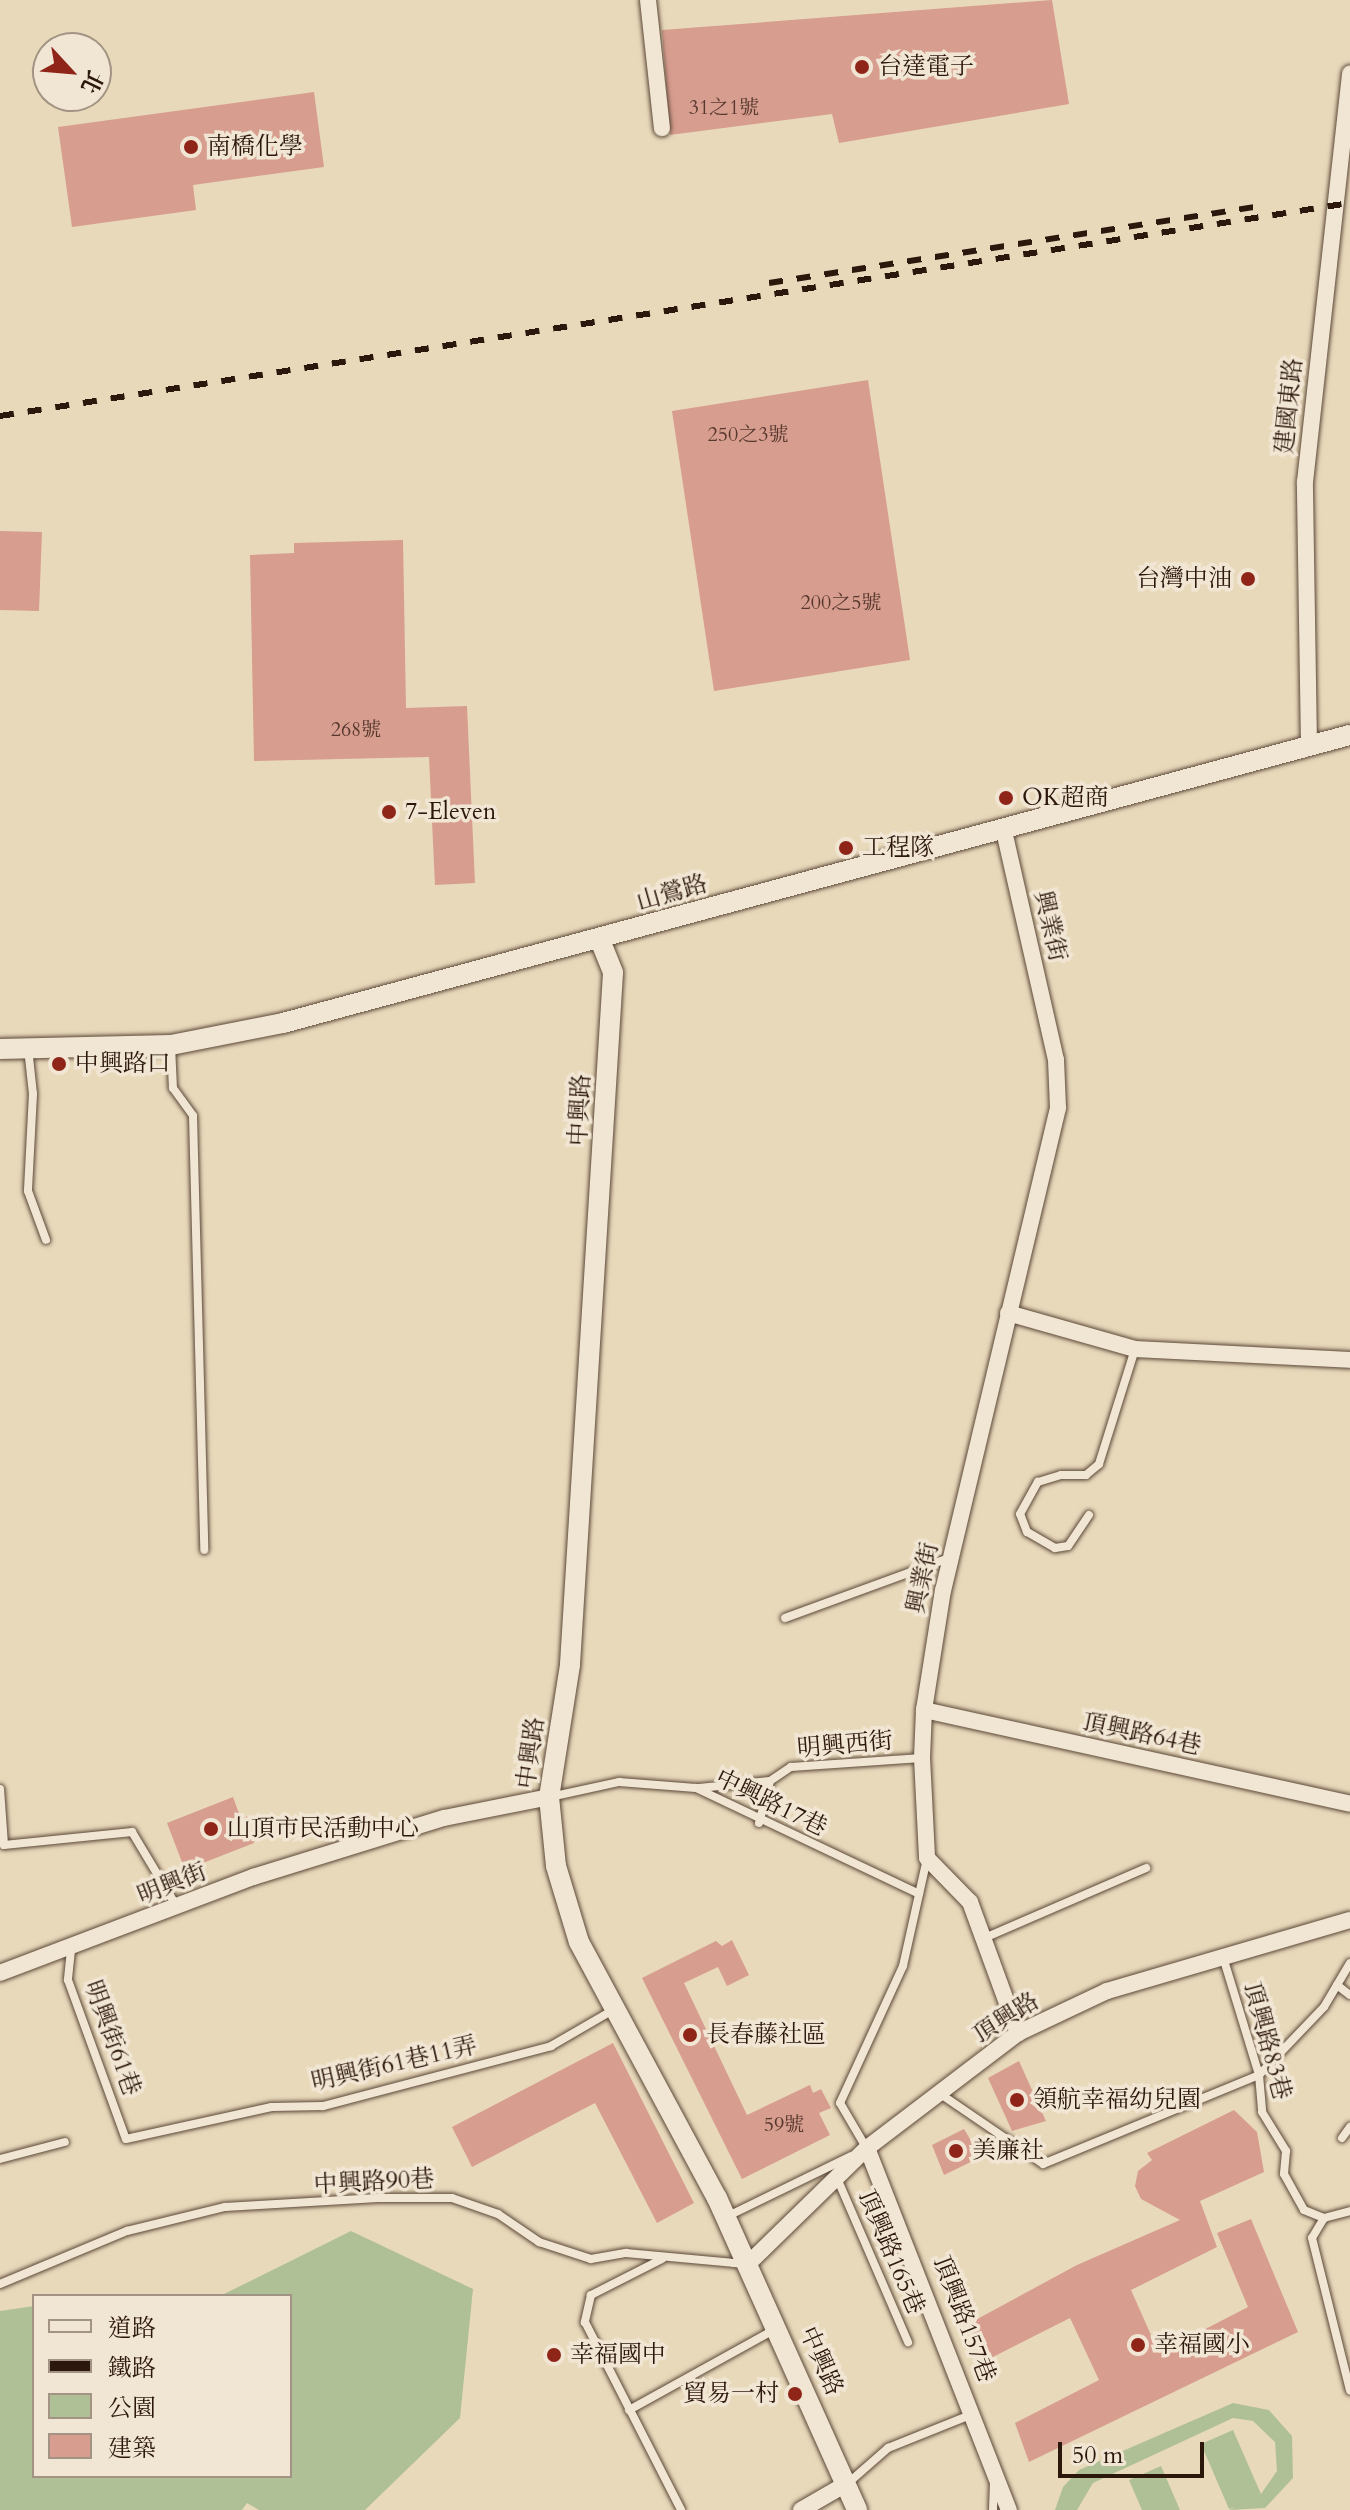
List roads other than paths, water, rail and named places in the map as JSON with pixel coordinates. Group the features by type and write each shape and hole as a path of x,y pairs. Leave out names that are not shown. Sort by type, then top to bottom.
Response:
{"street":[{"path":"648,0 662,128"},
{"name":"建國東路","path":"1309,746 1305,482 1350,73"},
{"name":"山鶯路","path":"0,1049 171,1045 283,1023 1004,831 1350,735"},
{"name":"興業街","path":"927,1858 922,1758 924,1710 952,1557 1058,1108 1056,1060 1004,831"},
{"name":"中興路","path":"600,940 613,973 570,1665 549,1797 556,1866 574,1927 726,2217 857,2510"},
{"path":"1008,1313 1135,1349 1350,1360"},
{"name":"頂興路64巷","path":"924,1710 1350,1804"},
{"name":"明興街","path":"0,1973 71,1950 253,1877 444,1818 549,1797"},
{"path":"927,1858 970,1902 1018,2033"},
{"name":"頂興路","path":"748,2264 867,2148 1018,2033 1107,1991 1350,1920"},
{"name":"頂興路157巷","path":"867,2148 974,2413 1009,2510"},
{"path":"801,2510 846,2484"}],"lane":[{"path":"171,1045 173,1088 193,1116 204,1550"},
{"path":"28,1048 33,1094 28,1191 46,1240"},
{"path":"1089,1515 1068,1546 1055,1548 1027,1532 1020,1514 1038,1482 1061,1475 1086,1475 1099,1464 1135,1349"},
{"path":"785,1618 952,1557"},
{"name":"明興西街","path":"759,1823 770,1781 791,1767 922,1758"},
{"path":"696,1788 770,1781"},
{"name":"中興路17巷","path":"549,1797 619,1782 696,1788 759,1823 919,1894"},
{"path":"0,1789 2,1848 132,1832 177,1907"},
{"path":"726,2217 867,2148 840,2103 903,1966 927,1858"},
{"path":"982,1939 1146,1868"},
{"name":"明興街61巷","path":"71,1950 68,1980 126,2139"},
{"name":"頂興路83巷","path":"1223,1957 1259,2075 1262,2112 1286,2151 1284,2174 1304,2210 1324,2218"},
{"path":"939,2093 1043,2164 1259,2075 1324,2007 1350,1963"},
{"path":"1337,1985 1350,1995"},
{"name":"明興街61巷11弄","path":"126,2139 272,2107 323,2106 551,2046 615,2008"},
{"path":"1342,2138 1350,2127"},
{"path":"0,2159 65,2142"},
{"name":"頂興路165巷","path":"837,2178 908,2342"},
{"name":"中興路90巷","path":"0,2284 127,2231 225,2207 378,2198 452,2198 498,2214 539,2242 591,2259 626,2253 662,2259 748,2264"},
{"path":"1350,2211 1324,2218 1312,2238 1350,2390"},
{"path":"662,2259 591,2295 585,2322 681,2510"},
{"path":"629,2410 778,2328"},
{"path":"846,2484 888,2448 974,2413"},
{"path":"993,2510 994,2469"}],"railway":[{"path":"0,416 1350,203"},
{"path":"769,283 1255,207"}],"place":[{"name":"台達電子","path":"862,67"},
{"name":"南橋化學","path":"191,147"},
{"name":"台灣中油","path":"1248,579"},
{"name":"OK超商","path":"1006,798"},
{"name":"7-Eleven","path":"389,812"},
{"name":"工程隊","path":"846,848"},
{"name":"中興路口","path":"59,1064"},
{"name":"山頂市民活動中心","path":"211,1829"},
{"name":"長春藤社區","path":"690,2035"},
{"name":"領航幸福幼兒園","path":"1017,2100"},
{"name":"美廉社","path":"956,2151"},
{"name":"幸福國小","path":"1138,2345"},
{"name":"幸福國中","path":"554,2355"},
{"name":"貿易一村","path":"795,2394"}]}
